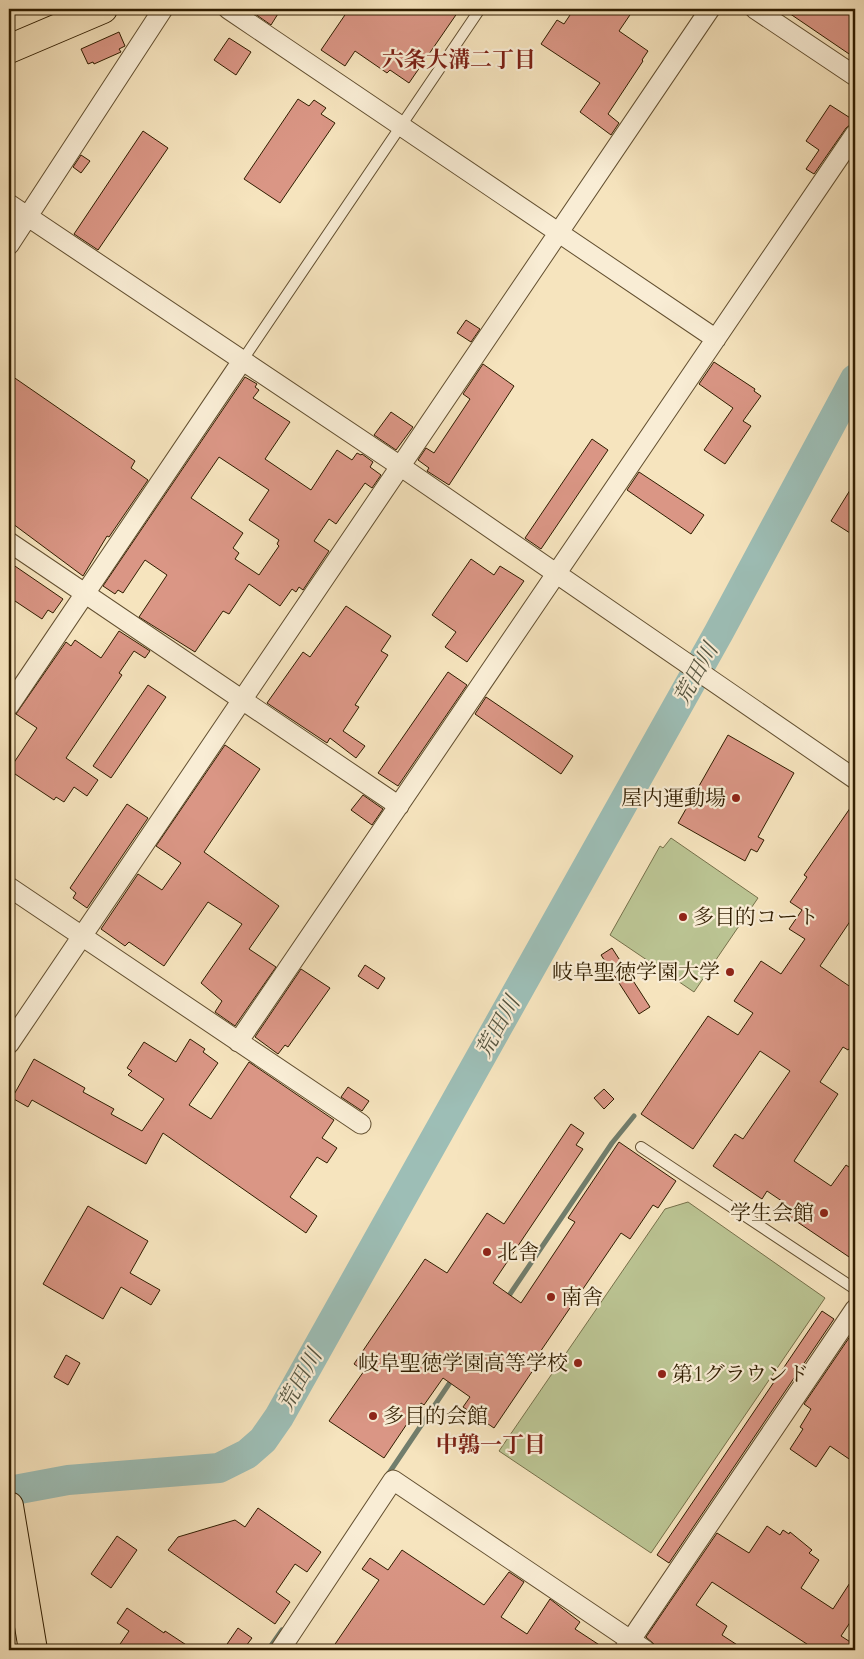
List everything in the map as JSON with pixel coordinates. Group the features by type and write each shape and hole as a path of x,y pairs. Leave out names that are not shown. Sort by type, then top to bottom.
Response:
{"main road":[{"path":"9,49 103,9"},
{"path":"9,1506 33,1650"}],"street":[{"path":"9,245 163,9"},
{"path":"228,9 716,339"},
{"path":"9,1044 710,9"},
{"path":"755,9 855,76"},
{"path":"238,1042 855,134"},
{"path":"9,204 400,466 855,779"},
{"path":"9,706 242,361"},
{"path":"9,542 399,806"},
{"path":"9,887 361,1124"},
{"path":"280,1650 394,1480 633,1647 855,1308"}],"lane":[{"path":"242,361 480,9"},
{"path":"641,1147 855,1289"}],"green space":[{"name":"多目的コート","path":"671,838 758,898 694,992 610,935 660,846 663,848"},
{"name":"第1グラウンド","path":"688,1202 825,1298 651,1553 499,1451 665,1209"}],"building":[{"path":"248,9 281,9 271,25"},
{"path":"349,9 460,9 409,83 390,70 387,73 355,51 345,66 321,50"},
{"path":"574,9 634,9 619,31 648,51 608,114 619,123 611,135 580,112 600,83 541,44 557,20 564,24"},
{"path":"783,9 855,9 855,58"},
{"path":"119,32 125,46 119,49 121,52 94,64 93,62 88,64 81,49"},
{"path":"229,38 251,52 236,75 214,60"},
{"path":"298,99 309,106 314,100 326,108 321,114 335,123 280,203 244,179"},
{"path":"830,105 855,121 846,128 814,174 806,169 819,150 806,141"},
{"path":"143,131 168,148 98,250 74,234"},
{"path":"81,155 90,161 81,173 73,167"},
{"path":"466,320 480,329 471,342 457,333"},
{"path":"714,362 755,389 754,391 761,396 743,421 751,426 725,464 704,450 733,408 699,384"},
{"path":"483,364 514,386 449,485 427,471 429,468 418,460 426,448 434,453 470,399 463,394"},
{"path":"9,374 135,461 131,468 148,480 109,537 107,536 83,576 9,521"},
{"path":"245,377 257,384 255,387 259,390 253,398 290,422 265,459 311,490 337,450 352,460 357,453 362,454 373,462 370,467 381,475 372,488 365,483 336,524 329,519 314,541 329,551 303,590 299,587 296,592 292,589 280,606 249,584 229,614 223,611 195,652 139,617 167,575 145,560 123,593 118,590 115,594 103,586","holes":["219,457 269,490 249,520 279,540 277,544 279,546 259,575 235,559 239,553 233,548 243,533 191,498"]},
{"path":"391,412 413,427 396,450 374,435"},
{"path":"592,439 608,450 541,549 525,538"},
{"path":"639,472 704,515 691,534 627,490"},
{"path":"855,482 855,525 850,533 831,521"},
{"path":"471,559 494,575 500,566 524,581 467,662 445,647 456,632 432,615"},
{"path":"9,562 63,599 53,613 48,610 42,619 9,597"},
{"path":"346,606 391,636 381,651 388,655 355,705 359,707 343,731 365,746 356,758 330,738 327,743 267,703 303,652 310,657"},
{"path":"119,631 150,651 145,658 134,651 119,673 122,675 66,758 98,780 87,796 74,787 64,802 56,797 54,800 9,770 37,728 16,714 66,642 71,646 75,640 101,658"},
{"path":"448,672 467,685 398,786 378,773"},
{"path":"148,685 166,697 111,778 93,766"},
{"path":"486,697 573,756 561,774 475,714"},
{"name":"屋内運動場","path":"728,735 794,773 758,837 764,840 757,852 751,849 745,861 678,823"},
{"path":"225,745 260,769 204,852 279,906 249,949 276,967 235,1026 215,1012 222,1001 201,983 242,924 208,902 164,966 129,942 125,946 101,929 138,874 162,890 181,863 156,846"},
{"path":"363,795 383,809 372,825 351,810"},
{"path":"855,801 855,914 820,966 855,990 855,1042 848,1050 843,1047 820,1082 838,1094 794,1161 831,1186 846,1165 855,1171 855,1261 790,1217 795,1210 767,1191 762,1199 713,1166 735,1134 743,1139 790,1071 760,1051 693,1149 641,1114 708,1016 738,1035 753,1013 734,1001 761,961 781,974 805,939 789,929 802,910 790,902 807,877 804,875"},
{"path":"127,804 148,818 87,908 73,898 76,893 70,888"},
{"path":"612,948 650,1007 639,1014 601,955"},
{"path":"365,965 385,978 378,989 358,976"},
{"path":"301,969 330,988 288,1047 285,1045 278,1054 255,1037"},
{"path":"190,1039 205,1049 203,1052 218,1063 189,1105 211,1119 249,1062 334,1120 322,1138 337,1148 327,1163 317,1157 290,1197 317,1216 306,1233 163,1133 146,1164 32,1100 28,1107 12,1098 34,1059 85,1088 83,1092 114,1109 111,1114 142,1131 164,1099 128,1075 132,1071 127,1068 144,1042 176,1062"},
{"path":"348,1087 369,1101 362,1111 341,1097"},
{"path":"604,1089 614,1099 604,1109 594,1098"},
{"path":"571,1124 584,1133 576,1145 583,1149 493,1283 521,1303 575,1222 568,1218 619,1142 676,1181 658,1208 653,1205 630,1239 621,1233 538,1355 542,1357 494,1428 463,1407 470,1397 443,1378 424,1405 421,1403 384,1458 329,1421 364,1371 354,1364 425,1259 447,1273 487,1213 504,1224"},
{"path":"88,1206 148,1241 130,1273 160,1290 151,1305 121,1287 103,1319 43,1284"},
{"path":"822,1311 834,1319 669,1563 657,1555"},
{"path":"853,1332 855,1334 855,1463 830,1446 816,1467 790,1449 803,1429 800,1427 811,1409 804,1404"},
{"path":"66,1355 80,1363 68,1385 54,1377"},
{"path":"258,1508 321,1552 307,1572 295,1564 276,1592 290,1602 275,1624 168,1550 178,1537 235,1520 245,1527"},
{"path":"767,1526 780,1535 783,1530 789,1534 790,1532 812,1550 809,1553 819,1560 801,1588 833,1609 855,1575 855,1615 841,1636 855,1645 855,1650 816,1650 712,1582 696,1605 727,1626 722,1635 745,1650 656,1650 655,1645 646,1637 717,1533 749,1553"},
{"path":"117,1536 137,1550 111,1588 91,1574"},
{"path":"402,1550 484,1605 509,1572 524,1582 501,1617 527,1634 550,1599 580,1622 575,1629 607,1650 331,1650 379,1580 362,1569 370,1558 388,1570"},
{"path":"127,1608 164,1633 165,1631 194,1650 116,1650 129,1631 117,1623"},
{"path":"238,1628 252,1638 243,1650 223,1650"}],"waterway":[{"name":"荒田川","path":"9,1491 68,1480 219,1468 247,1454 263,1440 279,1417 719,632 855,379"},
{"path":"506,1300 612,1143 634,1116"},
{"path":"387,1476 453,1378"},
{"path":"268,1650 282,1630"}],"place":[{"name":"屋内運動場","path":"736,798"},
{"name":"多目的コート","path":"683,917"},
{"name":"岐阜聖徳学園大学","path":"730,972"},
{"name":"学生会館","path":"824,1213"},
{"name":"北舎","path":"487,1252"},
{"name":"南舎","path":"551,1297"},
{"name":"岐阜聖徳学園高等学校","path":"578,1363"},
{"name":"第1グラウンド","path":"662,1374"},
{"name":"多目的会館","path":"373,1416"}],"district":[{"name":"六条大溝二丁目","path":"459,60"},
{"name":"中鶉一丁目","path":"491,1445"}]}
